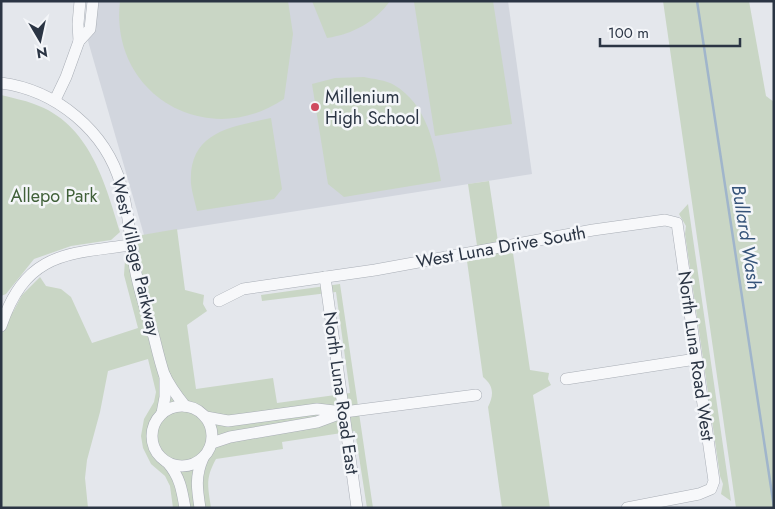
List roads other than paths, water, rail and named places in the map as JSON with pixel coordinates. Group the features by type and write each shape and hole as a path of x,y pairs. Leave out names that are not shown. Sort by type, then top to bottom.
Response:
{"street":[{"path":"80,1 78,24 80,41"},
{"path":"55,100 80,41 90,29 93,1"},
{"name":"West Village Parkway","path":"1,82 24,87 55,100 70,110 98,139 112,160 122,187 139,287 165,374 185,406"},
{"name":"West Luna Drive South","path":"219,301 243,289 325,277 593,230 665,220 677,223"},
{"name":"North Luna Road West","path":"627,508 698,494 710,489 714,481 677,223"},
{"path":"1,326 17,290 30,274 48,262 78,252 131,245"},
{"name":"North Luna Road East","path":"325,277 357,508"},
{"path":"566,379 696,359"},
{"name":"West Village Parkway","path":"162,413 165,397 165,374"},
{"path":"212,443 226,438 317,422 344,412 476,395"},
{"path":"176,406 185,406 193,407 206,417 211,425 212,443 209,452 195,464 177,466 160,458 154,450 152,430 162,413 176,406"},
{"path":"206,417 228,421 317,409 344,412"},
{"path":"200,508 197,482 198,470 203,458"},
{"path":"168,463 176,473 181,484 185,508"}],"waterway":[{"name":"Bullard Wash","path":"697,1 774,507"}],"place":[{"name":"Millenium High School","path":"315,107"}],"park label":[{"name":"Allepo Park","path":"54,196"}]}
